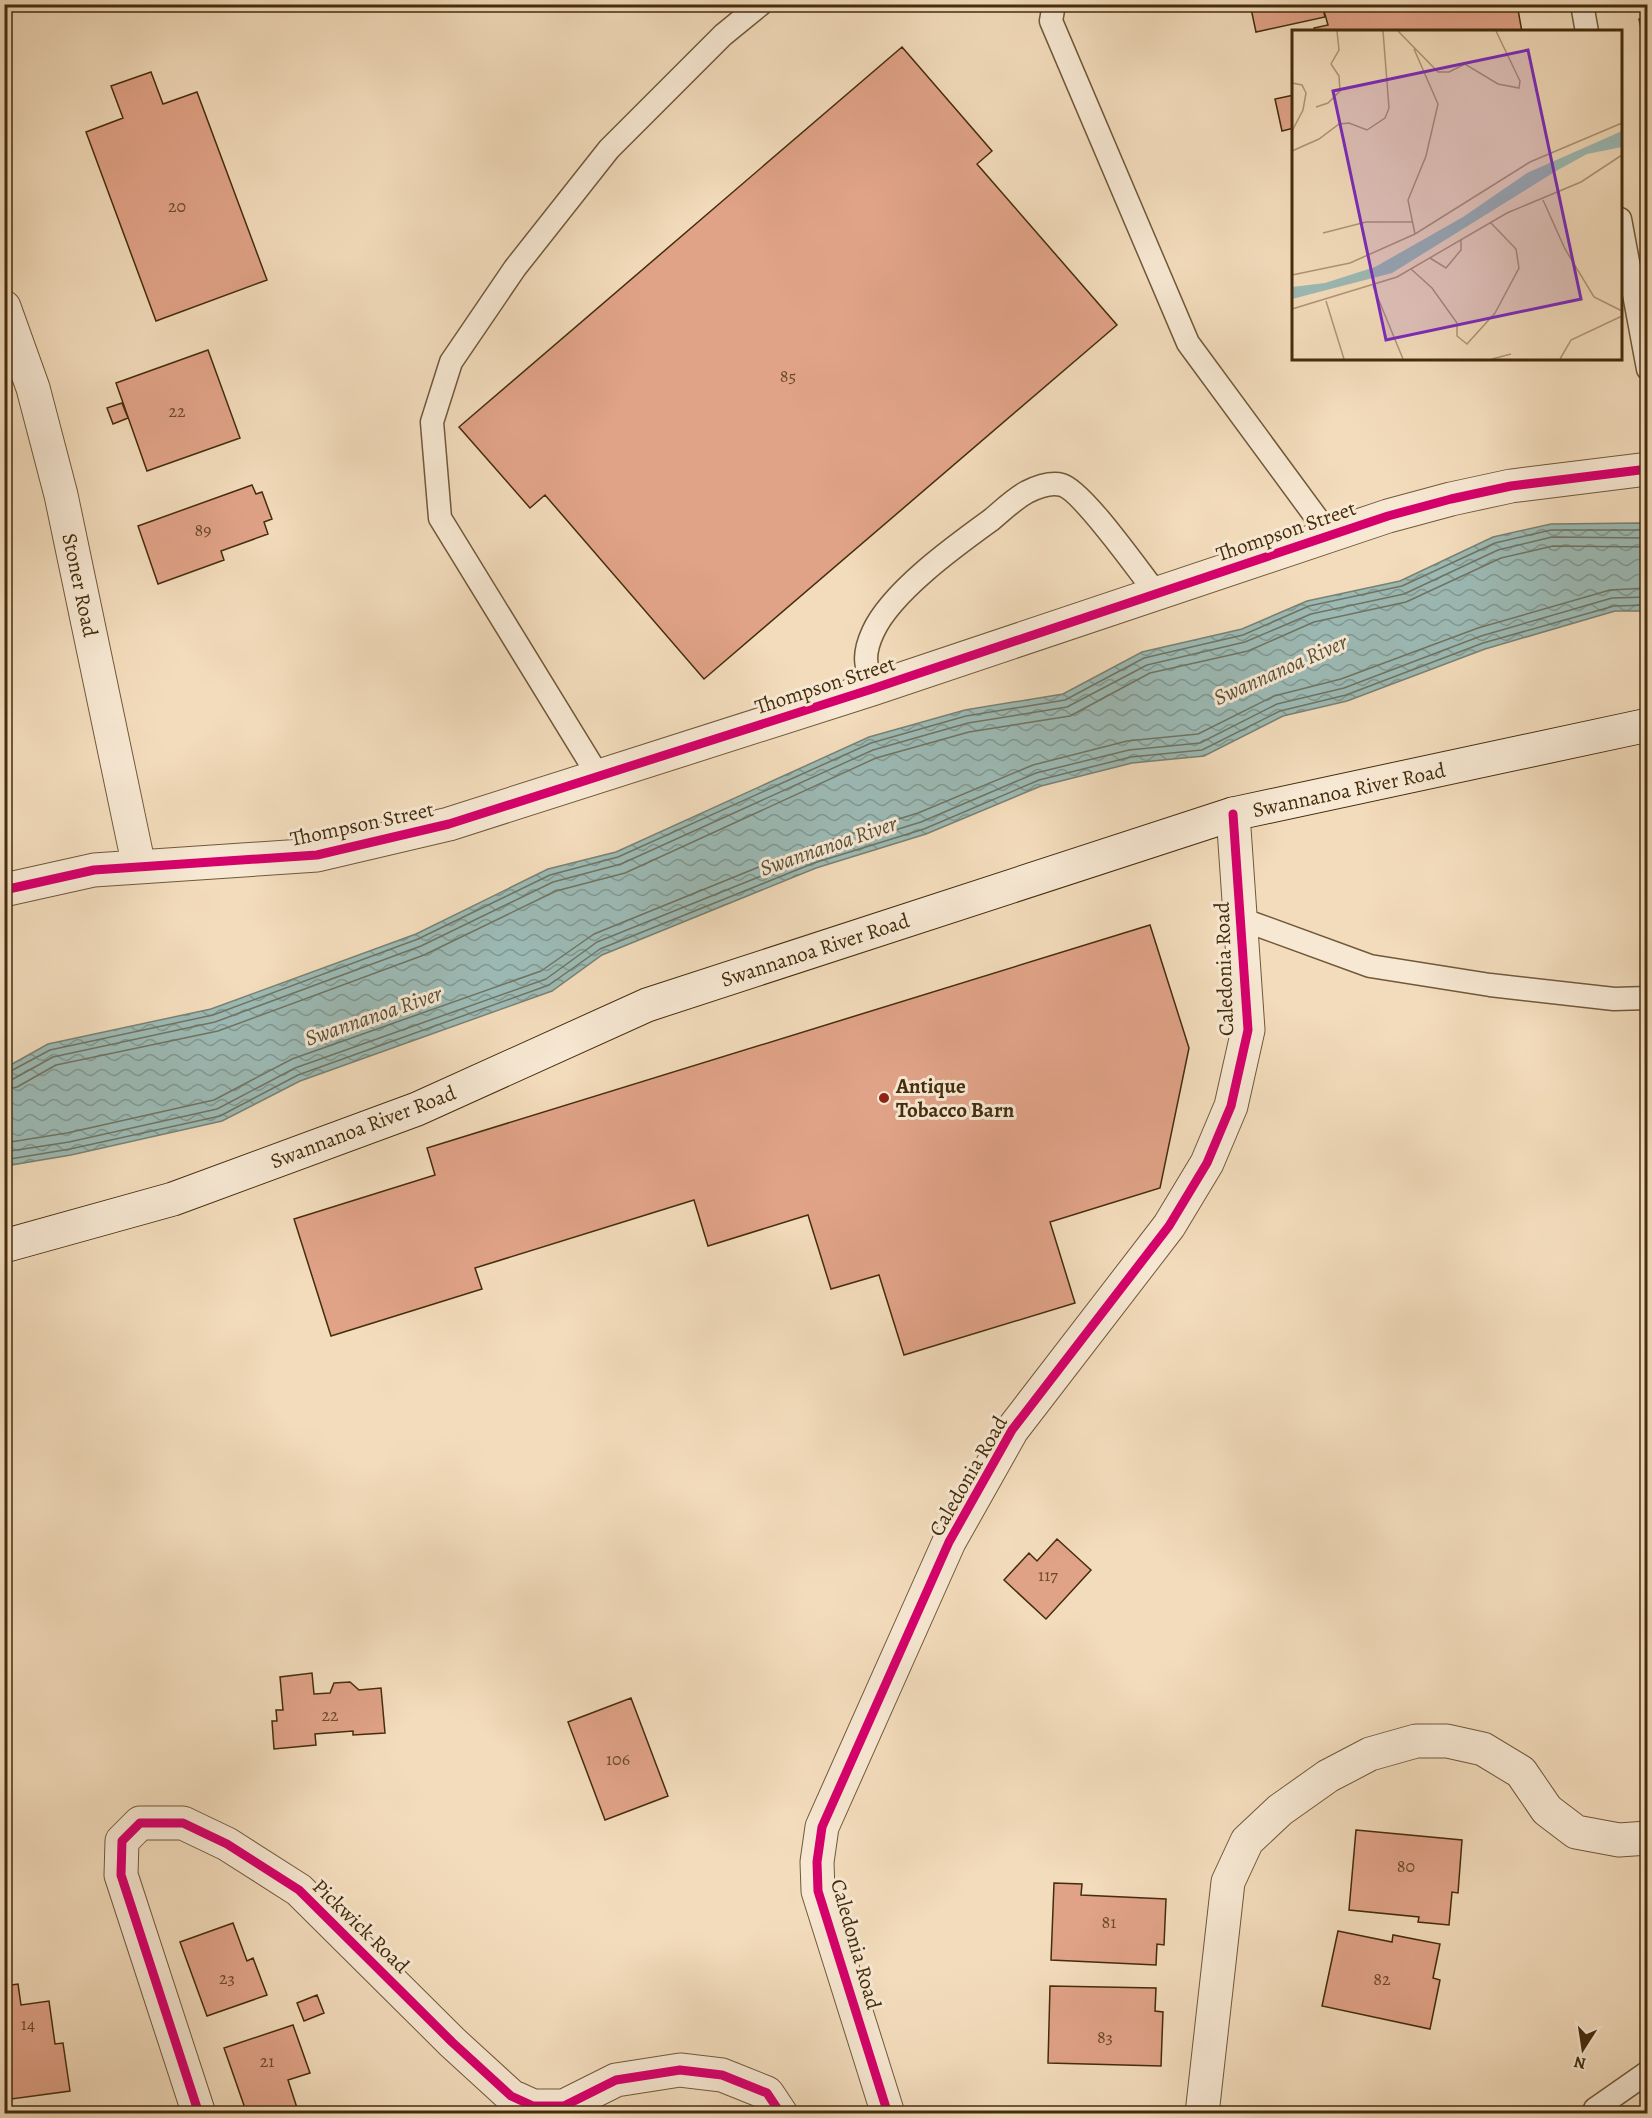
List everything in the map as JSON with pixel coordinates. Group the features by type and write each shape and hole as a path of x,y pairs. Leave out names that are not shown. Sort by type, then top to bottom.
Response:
{"street":[{"name":"Stoner Road","path":"4,307 33,388 62,495 139,867"},
{"name":"Thompson Street","path":"4,890 94,870 317,855 449,824 872,689 1388,516 1511,486 1647,469"},
{"name":"Swannanoa River Road","path":"4,1246 173,1199 417,1109 647,1005 1233,814 1647,725"},
{"name":"Caledonia Road","path":"888,2114 818,1891 817,1862 822,1827 949,1542 1012,1430 1169,1226 1207,1163 1231,1106 1248,1030 1233,814"},
{"path":"1202,2114 1228,1882 1247,1841 1280,1809 1328,1776 1370,1754 1416,1741 1447,1741 1483,1749 1521,1772 1547,1810 1576,1832 1619,1840 1647,1838"},
{"name":"Pickwick Road","path":"199,2114 121,1875 122,1841 140,1823 183,1823 227,1844 299,1890 477,2065 511,2096 533,2106 564,2106 616,2080 680,2070 722,2075 767,2094 781,2114"}],"lane":[{"path":"598,777 440,519 432,422 451,362 515,268 609,149 723,35 761,4"},
{"path":"1054,4 1051,21 1188,343 1330,536"},
{"path":"1582,4 1587,30"},
{"path":"1622,230 1647,369"},
{"path":"872,689 864,658 873,633 890,606 937,561 1027,492 1045,485 1060,484 1073,490 1157,594"},
{"path":"1240,919 1370,966 1428,976 1614,999 1647,998"},
{"path":"1594,2114 1595,2109 1647,2072"}],"water":[{"name":"Swannanoa River","path":"1640,523 1647,525 1647,611 1615,611 1485,649 1347,701 1283,716 1204,756 1132,763 1041,786 926,834 816,868 602,955 552,991 300,1081 222,1121 71,1155 5,1166 5,1068 48,1044 211,1009 416,934 548,869 616,852 869,737 965,710 1063,694 1142,652 1242,629 1307,601 1400,581 1493,537 1551,524"}],"building":[{"path":"1250,4 1322,4 1325,17 1256,32"},
{"path":"1322,4 1517,4 1522,30 1314,30 1314,28 1328,25"},
{"path":"1648,17 1648,60 1639,19"},
{"path":"902,47 992,151 977,164 1117,325 704,679 545,495 530,508 459,427"},
{"path":"151,72 163,104 197,92 267,280 156,321 86,132 123,118 111,86"},
{"path":"1292,95 1292,128 1282,131 1275,99"},
{"path":"208,350 240,438 147,471 116,383"},
{"path":"122,403 128,418 113,424 107,408"},
{"path":"252,485 256,494 262,492 272,519 264,522 268,534 221,551 224,560 158,584 138,526"},
{"path":"4,742 9,762 4,762"},
{"name":"Antique Tobacco Barn","path":"1150,925 1189,1048 1160,1188 1050,1222 1075,1303 904,1355 879,1275 831,1289 808,1215 708,1246 694,1200 475,1268 482,1289 331,1336 294,1219 435,1175 427,1148"},
{"path":"1057,1539 1091,1570 1046,1619 1004,1580 1029,1553 1037,1561"},
{"path":"312,1673 314,1694 330,1693 334,1683 350,1682 359,1690 381,1688 385,1733 353,1735 353,1731 315,1734 316,1745 274,1749 272,1721 277,1721 276,1710 283,1710 280,1677"},
{"path":"631,1698 668,1796 605,1820 568,1722"},
{"path":"1356,1830 1462,1840 1458,1893 1452,1892 1449,1925 1418,1922 1419,1917 1349,1910"},
{"path":"1054,1883 1082,1884 1081,1895 1166,1899 1164,1945 1157,1944 1156,1965 1051,1960"},
{"path":"233,1923 247,1961 253,1958 267,1995 207,2016 180,1942"},
{"path":"1338,1931 1392,1942 1393,1935 1440,1944 1433,1978 1440,1980 1430,2029 1322,2006"},
{"path":"18,1984 21,2005 49,2001 55,2044 63,2043 70,2091 4,2100 4,1986"},
{"path":"1050,1986 1156,1988 1155,2011 1163,2012 1161,2066 1048,2063"},
{"path":"317,1995 324,2013 304,2021 297,2003"},
{"path":"293,2025 310,2073 288,2080 299,2114 247,2114 224,2048"}],"cycle path":[{"path":"4,890 94,870 317,855 449,824 872,689 1388,516 1511,486 1648,469"},
{"path":"888,2114 818,1891 817,1862 822,1827 949,1542 1012,1430 1169,1226 1207,1163 1231,1106 1248,1030 1233,814"},
{"path":"199,2114 121,1875 122,1841 140,1823 183,1823 227,1844 299,1890 452,2042 511,2096 533,2106 564,2106 616,2080 680,2070 722,2075 767,2093 781,2114"}],"place":[{"name":"Antique Tobacco Barn","path":"884,1098"}]}
